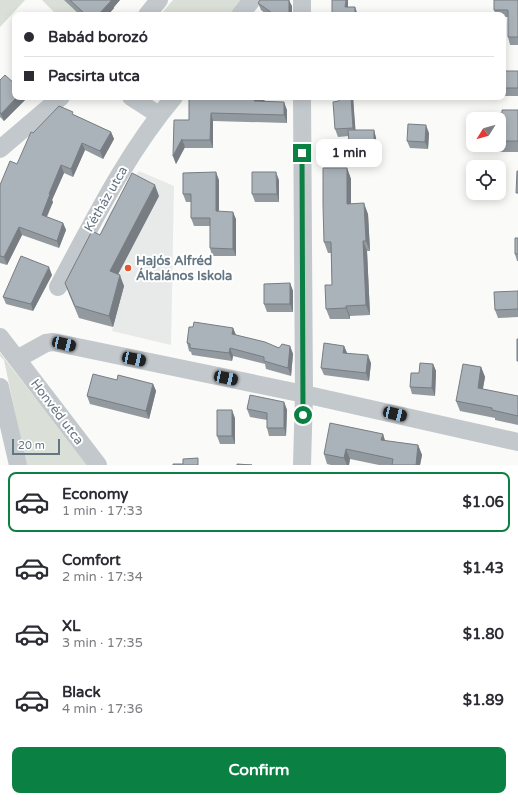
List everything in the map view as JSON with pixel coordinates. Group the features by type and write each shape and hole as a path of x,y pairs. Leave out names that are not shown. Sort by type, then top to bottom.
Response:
{"street":[{"path":"149,12 159,0"},
{"path":"242,12 252,0"},
{"path":"302,0 302,12"},
{"path":"0,149 57,100"},
{"path":"136,100 160,115"},
{"name":"Kétház utca","path":"58,287 116,180 172,100"},
{"path":"302,100 304,394 302,465"},
{"name":"Honvéd utca","path":"0,338 98,465"},
{"path":"17,359 46,343 53,342 304,394 518,442"},
{"path":"0,387 18,465"}],"shaded area":[{"path":"0,0 25,0 14,12 12,12 12,14 0,27"},
{"path":"42,0 71,0 84,12 54,12"},
{"path":"173,0 247,0 238,12 163,12"},
{"name":"Hajós Alfréd Általános Iskola","path":"139,171 174,186 171,345 112,331 113,327 79,318 69,294 110,212"},
{"path":"0,353 88,465 26,465 4,360 0,356"}],"building":[{"path":"70,0 111,0 101,12 83,12"},
{"path":"260,0 289,0 289,12 271,12 258,3"},
{"path":"332,0 346,0 345,7 355,7 355,12 332,12"},
{"path":"494,0 518,0 518,37 508,37 508,10 494,10"},
{"path":"506,71 518,71 518,88 506,88"},
{"path":"5,75 12,81 12,100 14,100 1,114 0,112 0,80"},
{"path":"189,100 256,100 254,101 284,102 284,115 211,113 210,140 182,139 173,156 174,120 189,120"},
{"path":"351,100 353,128 335,129 333,102"},
{"path":"59,106 73,112 72,114 111,132 100,151 82,143 71,169 61,165 42,215 63,223 57,241 19,227 4,257 0,256 0,185 10,161 17,164 31,132 33,133"},
{"path":"502,110 518,110 518,141 506,141 506,112 502,112"},
{"path":"408,124 426,125 425,142 407,141"},
{"path":"348,130 374,130 374,142 349,143"},
{"path":"323,168 347,168 347,204 364,203 366,241 363,241 366,305 326,309 325,285 332,285 331,242 324,242"},
{"path":"517,171 518,193 516,193"},
{"path":"216,172 216,211 233,212 233,249 210,248 210,218 191,218 191,194 183,194 183,173"},
{"path":"252,172 276,172 277,194 252,194"},
{"path":"132,173 155,185 110,271 120,275 109,316 75,306 65,283 92,231 100,235"},
{"path":"515,238 518,238 518,254 515,254"},
{"path":"21,256 49,267 31,304 3,297"},
{"path":"290,283 290,304 264,304 264,284"},
{"path":"518,291 518,309 495,310 494,292"},
{"path":"194,322 233,328 232,334 265,342 279,348 282,344 290,346 288,368 264,361 264,357 230,348 229,353 190,348 190,344 187,343 189,327 193,327"},
{"path":"518,339 518,361 517,361"},
{"path":"324,343 344,346 343,353 368,355 366,373 321,368"},
{"path":"420,363 433,364 432,388 410,387 411,373 419,373"},
{"path":"463,364 481,367 478,388 518,396 518,416 492,410 492,408 456,401"},
{"path":"93,374 117,380 118,375 153,384 146,411 87,396"},
{"path":"250,395 284,402 284,428 267,428 267,413 247,409"},
{"path":"217,410 232,410 232,436 217,436"},
{"path":"330,423 383,434 381,440 418,445 416,465 392,465 393,459 346,449 344,458 324,454"},
{"path":"198,458 198,465 173,465 183,464 183,459"}],"place":[{"name":"Hajós Alfréd Általános Iskola","path":"128,268"}],"route":[{"path":"302,153 303,415"}]}
